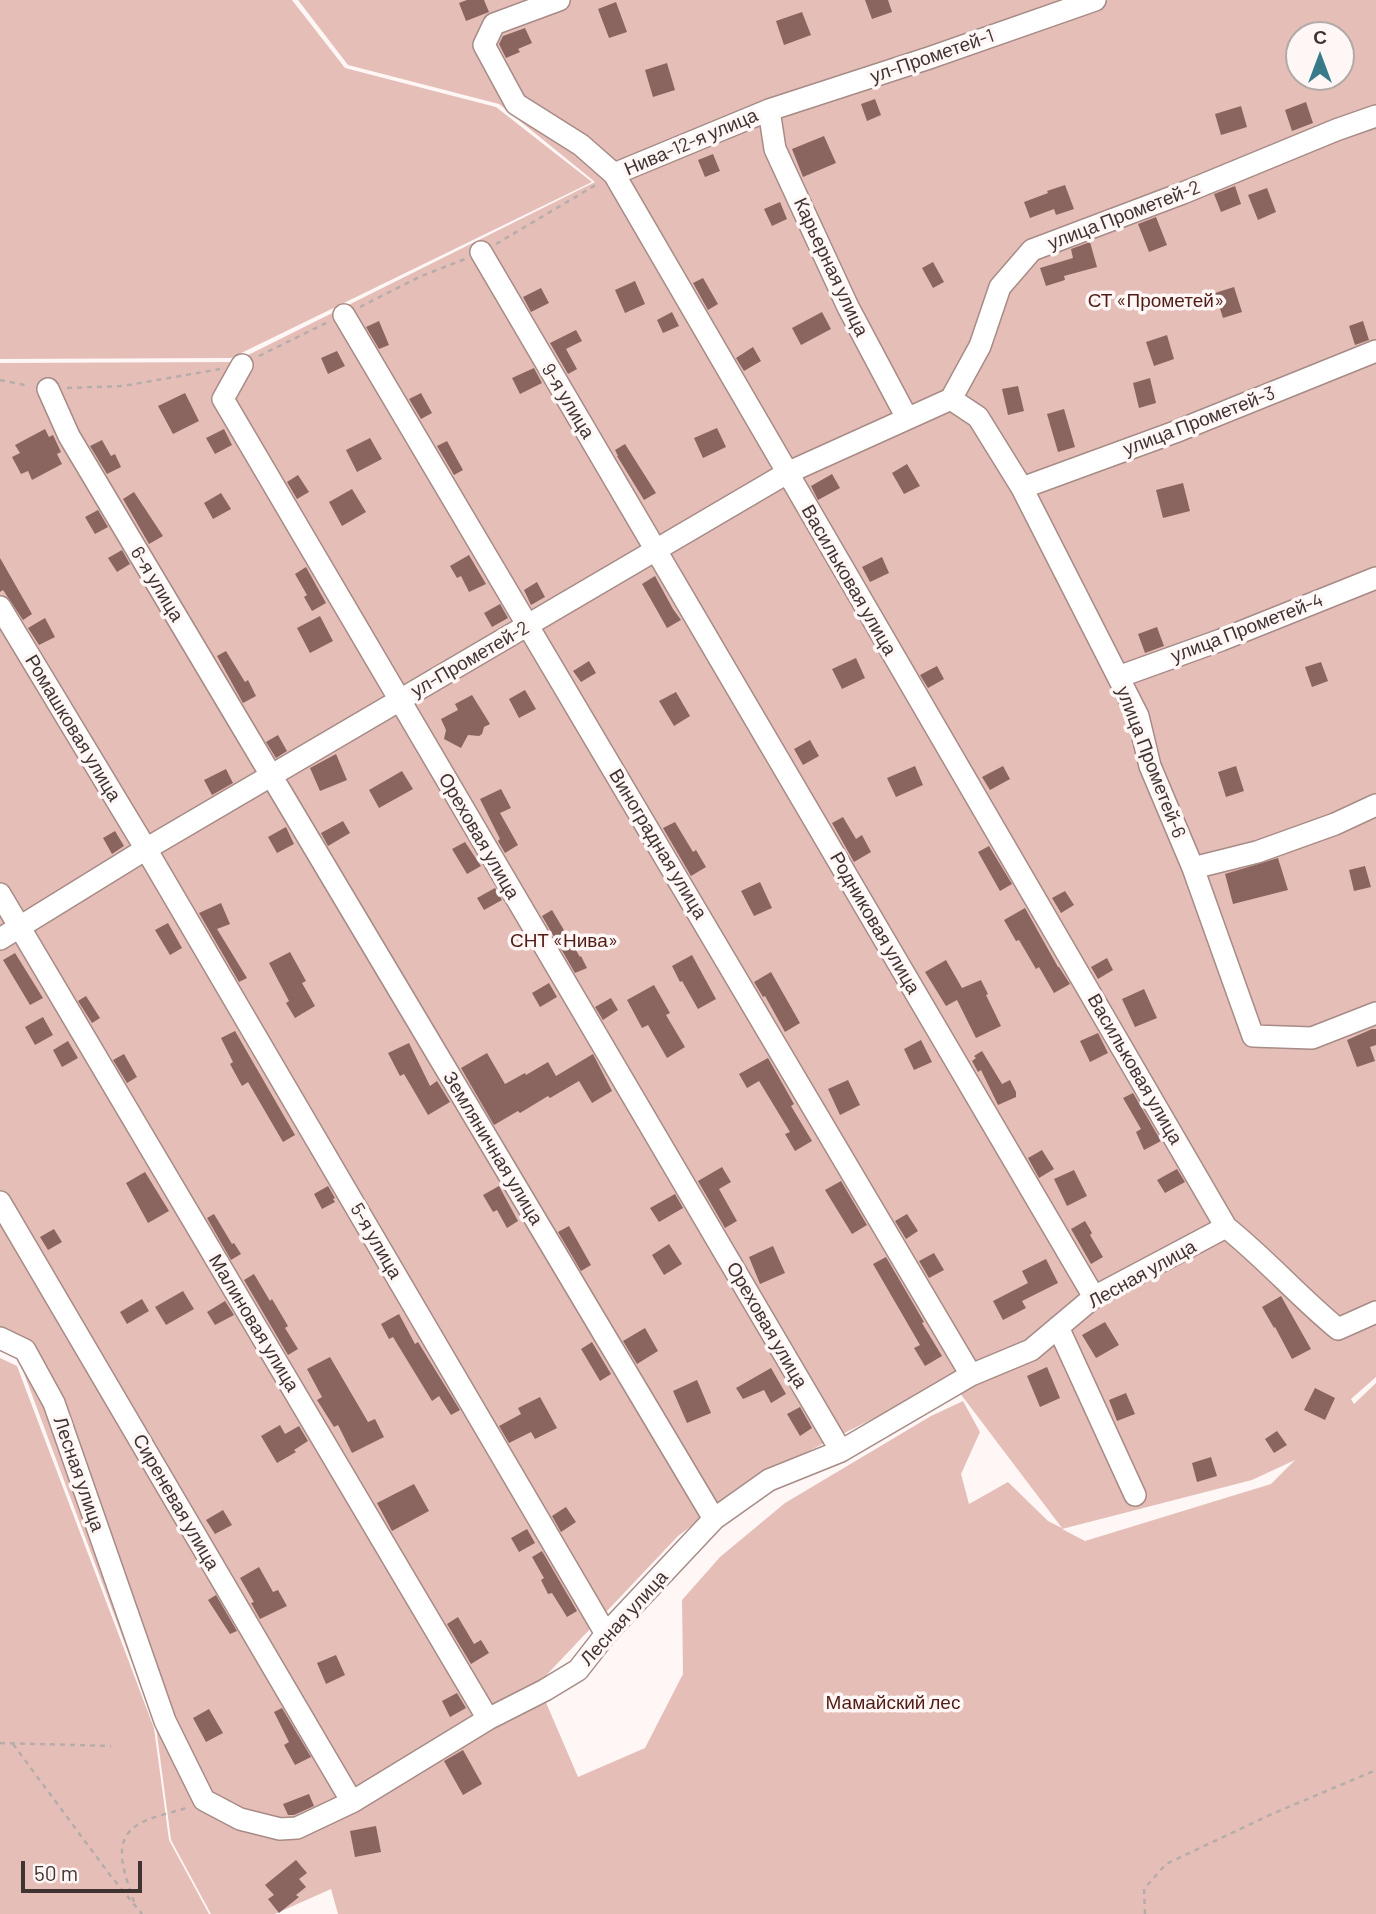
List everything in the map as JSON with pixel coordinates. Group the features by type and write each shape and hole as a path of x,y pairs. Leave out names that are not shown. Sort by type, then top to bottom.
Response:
{"street":[{"name":"Васильковая улица","path":"559,0 494,24 484,45 516,104 581,145 614,174 1226,1227"},
{"name":"ул-Прометей-1","path":"769,110 1095,0"},
{"name":"Нива-12-я улица","path":"614,174 769,110"},
{"name":"Карьерная улица","path":"769,110 775,149 848,307 907,418"},
{"name":"улица Прометей-2","path":"951,399 980,346 1000,287 1032,250 1376,116"},
{"name":"9-я улица","path":"481,253 656,550"},
{"name":"Виноградная улица","path":"344,315 971,1375"},
{"name":"улица Прометей-3","path":"1022,488 1175,432 1376,351"},
{"name":"Ореховая улица","path":"242,365 223,399 841,1451"},
{"name":"6-я улица","path":"48,389 69,436 272,776"},
{"name":"ул-Прометей-2","path":"0,939 146,849 787,473 951,399"},
{"name":"улица Прометей-6","path":"951,399 978,417 1022,488 1138,716 1150,766 1193,868 1253,1036 1312,1038 1376,1013"},
{"name":"Родниковая улица","path":"656,550 1094,1297"},
{"name":"улица Прометей-4","path":"1118,677 1376,578"},
{"name":"Ромашковая улица","path":"0,607 146,849"},
{"name":"Земляничная улица","path":"272,776 714,1519"},
{"path":"1193,868 1257,852 1335,824 1376,805"},
{"name":"5-я улица","path":"146,849 606,1634"},
{"name":"Малиновая улица","path":"0,894 488,1719"},
{"name":"Сиреневая улица","path":"0,1202 352,1802"},
{"name":"Лесная улица","path":"0,1338 25,1350 54,1403 166,1721 206,1801 240,1819 280,1829 297,1828 352,1802 488,1719 578,1670 606,1634 714,1519 769,1480 841,1451 971,1375 1031,1349 1094,1297 1226,1227"},
{"path":"1226,1227 1249,1245 1338,1329 1376,1312"},
{"path":"1058,1327 1135,1495"}],"path":[{"path":"0,380 48,389 123,386 242,365 419,277 481,253 614,174"},
{"path":"0,1743 111,1746"},
{"path":"13,1744 142,1914"},
{"path":"1145,1914 1143,1889 1166,1864 1272,1814 1376,1770"},
{"path":"135,1906 123,1866 121,1845 128,1832 140,1823 206,1801"}],"green space":[{"path":"0,0 292,0 345,68 496,107 592,182 231,358 0,359"},
{"name":"СНТ «Нива»","path":"298,0 1376,0 1376,1377 1351,1399 1354,1404 1376,1383 1376,1914 338,1914 331,1889 275,1914 211,1914 171,1840 156,1727 19,1360 0,1351 0,363 234,362 595,182 499,104 348,65","holes":["950,1380 1062,1528 1048,1521 1008,1482 969,1504 961,1474 980,1432 963,1401 931,1416 785,1503 720,1557 682,1600 683,1674 645,1748 578,1777 538,1684 678,1536 757,1477","1295,1460 1271,1484 1085,1541 1062,1529 1252,1480"]},
{"path":"0,1358 17,1366 154,1728 169,1840 209,1914 0,1914"}],"building":[{"path":"484,0 489,12 466,21 459,3"},
{"path":"865,0 888,0 892,12 872,19"},
{"path":"616,2 627,32 609,38 598,9"},
{"path":"802,12 811,35 784,45 776,21"},
{"path":"525,28 532,43 506,58 499,44 503,36"},
{"path":"667,63 675,90 653,97 645,70"},
{"path":"875,99 881,115 867,121 861,104"},
{"path":"1306,102 1313,123 1292,131 1285,110"},
{"path":"1241,106 1247,127 1221,135 1215,114"},
{"path":"824,136 836,163 803,177 792,149"},
{"path":"713,154 720,171 705,177 698,160"},
{"path":"1065,185 1074,209 1056,215 1054,209 1030,218 1024,202"},
{"path":"1235,186 1241,204 1221,212 1214,194"},
{"path":"1267,188 1276,212 1258,220 1248,195"},
{"path":"780,202 787,219 772,226 764,209"},
{"path":"1156,217 1167,245 1149,252 1138,224"},
{"path":"1090,242 1097,267 1064,276 1065,280 1046,286 1040,268 1073,258 1071,249"},
{"path":"933,262 944,282 933,288 922,268"},
{"path":"703,278 718,304 708,310 693,283"},
{"path":"635,281 645,304 625,313 615,290"},
{"path":"1234,287 1242,312 1223,318 1215,293"},
{"path":"541,288 549,303 531,312 523,297"},
{"path":"672,312 679,326 663,333 657,320"},
{"path":"822,312 831,329 801,345 792,328"},
{"path":"379,321 389,345 379,349 366,327"},
{"path":"1363,321 1369,340 1355,345 1349,326"},
{"path":"576,330 582,341 566,349 577,369 568,374 550,343"},
{"path":"1167,335 1174,359 1154,366 1146,342"},
{"path":"753,347 761,361 744,371 736,358"},
{"path":"337,351 345,366 328,374 321,358"},
{"path":"534,368 542,383 520,394 512,378"},
{"path":"1150,378 1156,403 1139,408 1133,383"},
{"path":"1018,386 1024,411 1008,415 1002,389"},
{"path":"185,393 199,421 173,434 158,406"},
{"path":"421,393 432,413 421,419 409,399"},
{"path":"1064,409 1075,447 1058,452 1047,414"},
{"path":"717,428 726,447 703,458 694,438"},
{"path":"45,429 49,437 53,435 61,452 57,454 62,464 32,480 28,471 21,474 12,457 20,453 15,445"},
{"path":"224,429 232,445 215,454 206,438"},
{"path":"370,438 382,459 357,472 346,450"},
{"path":"102,440 111,456 115,454 121,467 107,474 90,446"},
{"path":"447,441 463,470 454,475 437,446"},
{"path":"625,444 656,493 644,500 617,456 615,450"},
{"path":"907,464 920,486 904,494 892,473"},
{"path":"832,474 840,488 818,500 811,486"},
{"path":"298,475 309,492 297,499 287,482"},
{"path":"1183,483 1190,511 1163,518 1156,490"},
{"path":"352,489 366,512 342,526 329,502"},
{"path":"134,492 163,536 149,544 123,499"},
{"path":"221,493 231,509 213,519 204,503"},
{"path":"98,510 108,527 95,534 85,517"},
{"path":"122,550 130,564 117,572 108,558"},
{"path":"469,555 486,584 469,592 461,576 457,578 450,566"},
{"path":"882,557 889,573 870,582 862,567"},
{"path":"0,558 32,614 23,620 3,590 0,592"},
{"path":"306,567 326,603 312,611 304,597 307,595 295,574"},
{"path":"655,576 681,620 667,628 642,584"},
{"path":"537,582 545,597 531,605 524,590"},
{"path":"500,604 508,618 492,627 484,613"},
{"path":"320,616 333,641 310,653 297,628"},
{"path":"45,618 55,637 39,645 28,628"},
{"path":"1157,627 1164,646 1145,653 1138,634"},
{"path":"226,651 245,682 248,680 256,696 243,703 217,656"},
{"path":"856,658 865,678 842,689 832,669"},
{"path":"589,661 596,673 581,682 573,671"},
{"path":"1321,662 1328,681 1312,687 1305,667"},
{"path":"937,666 944,679 928,688 920,675"},
{"path":"525,690 536,709 519,718 509,699"},
{"path":"676,692 690,716 674,726 659,701"},
{"path":"472,695 490,724 484,727 479,736 468,735 461,748 444,739 446,730 441,719 458,710 455,704"},
{"path":"278,735 287,751 276,758 266,742"},
{"path":"810,740 819,756 803,765 794,749"},
{"path":"336,754 347,780 320,791 310,768"},
{"path":"915,766 923,785 896,797 887,778"},
{"path":"1003,766 1010,779 990,790 982,777"},
{"path":"1236,766 1244,791 1226,797 1218,772"},
{"path":"226,769 233,783 212,795 204,780"},
{"path":"402,771 413,789 379,808 369,790"},
{"path":"501,789 511,808 500,813 518,845 505,853 480,799"},
{"path":"843,817 856,839 862,835 871,852 854,862 832,823"},
{"path":"343,821 350,833 328,846 321,833"},
{"path":"675,822 693,852 696,850 706,867 691,876 663,828"},
{"path":"286,827 294,844 277,853 268,837"},
{"path":"115,831 124,846 112,854 103,838"},
{"path":"465,842 481,866 467,874 452,849"},
{"path":"989,846 1012,884 1000,891 978,852"},
{"path":"1278,858 1288,890 1233,904 1225,874"},
{"path":"1365,866 1371,887 1354,891 1349,870"},
{"path":"760,882 772,908 754,916 741,891"},
{"path":"495,888 502,900 484,910 477,898"},
{"path":"1065,891 1074,905 1061,913 1052,898"},
{"path":"221,903 230,924 217,929 247,978 239,982 199,913"},
{"path":"1025,908 1070,984 1054,993 1039,967 1036,969 1004,920"},
{"path":"552,910 587,968 575,973 542,916"},
{"path":"168,923 182,948 170,955 155,930"},
{"path":"290,952 306,981 302,983 315,1006 295,1018 269,963"},
{"path":"15,953 43,998 30,1005 3,960"},
{"path":"692,955 716,999 698,1009 672,966"},
{"path":"1107,958 1113,970 1098,979 1091,967"},
{"path":"946,960 962,988 981,980 1001,1026 976,1038 957,1000 946,1006 925,972"},
{"path":"771,972 800,1023 785,1032 754,982"},
{"path":"549,983 557,997 540,1007 532,993"},
{"path":"654,985 670,1013 666,1015 685,1047 667,1058 648,1025 642,1028 627,1000"},
{"path":"1144,989 1157,1018 1135,1027 1122,999"},
{"path":"86,996 100,1018 92,1023 78,1001"},
{"path":"611,998 618,1010 603,1020 595,1007"},
{"path":"43,1017 53,1035 35,1045 25,1027"},
{"path":"1376,1029 1376,1045 1370,1047 1375,1061 1357,1067 1347,1040"},
{"path":"235,1031 295,1135 283,1142 248,1082 242,1086 230,1064 233,1062 221,1038"},
{"path":"1098,1033 1108,1053 1090,1062 1080,1041"},
{"path":"921,1040 932,1062 914,1070 904,1049"},
{"path":"68,1041 78,1058 62,1067 53,1050"},
{"path":"409,1043 430,1086 437,1081 450,1102 428,1115 404,1074 400,1076 388,1053"},
{"path":"982,1051 1002,1084 1010,1080 1016,1097 998,1105 981,1070 978,1072 972,1061 976,1058 974,1056"},
{"path":"487,1053 505,1084 548,1062 556,1076 593,1054 612,1091 592,1103 579,1081 494,1125 461,1068"},
{"path":"124,1054 137,1077 127,1083 113,1060"},
{"path":"768,1058 794,1104 791,1106 812,1141 795,1151 785,1134 790,1132 759,1081 747,1088 739,1074"},
{"path":"848,1080 860,1105 840,1115 828,1089"},
{"path":"1133,1093 1161,1141 1144,1150 1136,1132 1141,1129 1123,1098"},
{"path":"1042,1150 1054,1169 1039,1178 1028,1158"},
{"path":"722,1167 731,1182 719,1189 737,1221 725,1228 698,1181"},
{"path":"1177,1169 1185,1182 1165,1193 1157,1180"},
{"path":"1074,1170 1087,1196 1067,1206 1054,1179"},
{"path":"145,1172 169,1211 148,1223 126,1183"},
{"path":"841,1181 867,1225 852,1234 825,1190"},
{"path":"328,1186 335,1202 322,1209 314,1194"},
{"path":"499,1186 518,1221 507,1228 497,1210 493,1212 483,1195"},
{"path":"675,1194 683,1208 659,1222 650,1208"},
{"path":"214,1214 241,1254 231,1260 207,1218"},
{"path":"907,1214 918,1231 906,1239 895,1221"},
{"path":"1085,1221 1103,1257 1091,1264 1071,1229"},
{"path":"569,1226 591,1265 581,1271 558,1232"},
{"path":"54,1229 62,1242 48,1250 40,1237"},
{"path":"669,1244 682,1264 664,1275 652,1255"},
{"path":"773,1246 785,1273 760,1284 749,1257"},
{"path":"934,1253 944,1270 929,1278 919,1261"},
{"path":"886,1257 942,1356 925,1366 914,1348 920,1345 873,1264"},
{"path":"1046,1259 1058,1283 1022,1301 1026,1308 1003,1320 993,1301 1028,1283 1022,1271"},
{"path":"254,1274 288,1326 285,1328 298,1349 288,1355 244,1280"},
{"path":"183,1291 194,1309 166,1325 155,1307"},
{"path":"1281,1296 1311,1349 1292,1359 1262,1307"},
{"path":"142,1299 149,1311 127,1324 120,1312"},
{"path":"225,1301 234,1315 215,1325 207,1312"},
{"path":"399,1314 415,1344 418,1342 460,1410 451,1415 439,1396 432,1401 393,1337 389,1339 381,1324"},
{"path":"1105,1322 1119,1345 1096,1358 1082,1335"},
{"path":"645,1328 658,1351 637,1364 623,1341"},
{"path":"592,1342 611,1374 600,1381 581,1349"},
{"path":"330,1357 368,1422 375,1419 384,1437 352,1453 338,1425 334,1427 317,1400 322,1397 307,1369"},
{"path":"1047,1367 1060,1398 1040,1407 1027,1376"},
{"path":"771,1368 786,1394 771,1403 764,1390 743,1399 736,1388"},
{"path":"697,1380 711,1413 687,1423 673,1391"},
{"path":"1315,1388 1335,1398 1325,1420 1304,1410"},
{"path":"1126,1393 1135,1414 1117,1421 1109,1400"},
{"path":"540,1397 557,1428 535,1439 531,1432 509,1443 499,1426 521,1414 518,1408"},
{"path":"800,1407 812,1428 800,1436 787,1414"},
{"path":"280,1425 285,1434 299,1426 308,1441 277,1463 261,1436"},
{"path":"1277,1431 1287,1445 1274,1453 1265,1439"},
{"path":"1211,1457 1217,1476 1197,1482 1192,1463"},
{"path":"414,1484 429,1511 392,1531 377,1503"},
{"path":"566,1507 576,1522 561,1532 552,1516"},
{"path":"223,1510 232,1525 215,1534 206,1520"},
{"path":"527,1529 535,1543 519,1552 511,1538"},
{"path":"542,1551 577,1611 567,1617 552,1593 548,1594 541,1580 544,1578 532,1557"},
{"path":"259,1567 273,1592 278,1590 287,1606 260,1619 240,1578"},
{"path":"216,1595 237,1631 230,1634 208,1600"},
{"path":"458,1617 474,1644 481,1640 489,1653 471,1664 447,1624"},
{"path":"336,1655 345,1675 326,1684 317,1663"},
{"path":"457,1693 466,1708 450,1717 442,1701"},
{"path":"282,1708 311,1757 295,1765 284,1745 289,1742 274,1712"},
{"path":"209,1709 223,1733 206,1742 193,1718"},
{"path":"463,1750 482,1784 463,1795 444,1761"},
{"path":"309,1794 314,1806 288,1815 283,1804"},
{"path":"376,1826 381,1852 355,1857 350,1831"},
{"path":"296,1860 307,1873 299,1879 306,1887 296,1895 299,1897 279,1913 268,1899 274,1895 265,1885"}],"park label":[{"name":"СТ «Прометей»","path":"1156,301"},
{"name":"Мамайский лес","path":"893,1703"}]}
